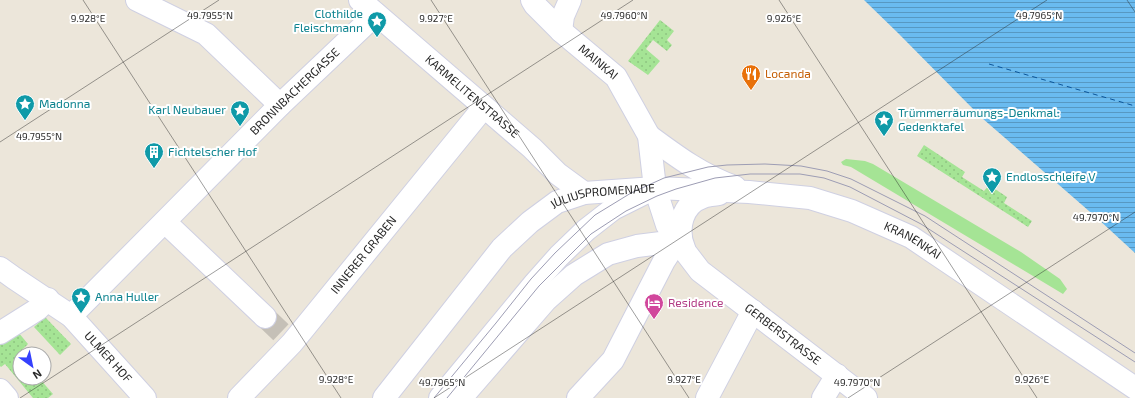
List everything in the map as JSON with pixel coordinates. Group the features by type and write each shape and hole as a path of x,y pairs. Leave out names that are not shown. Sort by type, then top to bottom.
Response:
{"street":[{"path":"137,0 206,34 280,105"},
{"name":"MAINKAI","path":"532,0 535,5 561,31 616,77 649,136 655,188"},
{"path":"561,31 563,16 570,0"},
{"name":"BRONNBACHERGASSE","path":"71,316 280,105 368,7"},
{"name":"KARMELITENSTRASSE","path":"368,7 532,148 558,174 584,193"},
{"name":"INNERER GRABEN","path":"239,398 484,107"},
{"name":"MAINKAI","path":"649,136 698,170 748,192"},
{"name":"JULIUSPROMENADE","path":"384,398 502,248 518,233 557,202 584,193 655,188"},
{"name":"JULIUSPROMENADE","path":"440,398 535,283 586,230 614,209 655,188"},
{"name":"KRANENKAI","path":"655,188 748,192 810,198 852,211 911,237 1135,388"},
{"name":"GERBERSTRASSE","path":"655,188 667,225 677,241 700,271 866,398"},
{"name":"GERBERSTRASSE","path":"700,271 683,247 681,241 680,227 683,216 688,208 703,197 748,192"},
{"path":"165,222 265,317"},
{"path":"578,398 614,360 664,261 677,241"},
{"path":"461,398 546,300 574,275 608,254 637,246 677,241"},
{"path":"4,279 48,299 71,316"},
{"path":"0,332 38,309 48,299"},
{"path":"707,398 753,311"},
{"name":"ULMER HOF","path":"71,316 145,398"},
{"path":"822,398 837,375"},
{"path":"0,390 7,398"}],"green space":[{"path":"660,20 674,31 667,40 672,45 667,51 653,40 646,49 660,61 648,75 628,61"},
{"path":"924,145 965,172 962,177 984,191 989,185 1007,197 1004,203 1032,221 1028,227 917,156"},
{"path":"846,159 865,161 873,164 1021,252 1060,279 1067,289 1063,294 851,167 843,165 841,162"},
{"path":"45,317 71,344 60,355 34,327"},
{"path":"18,332 28,344 26,346 12,346 12,372 5,364 1,367 0,366 0,345"},
{"path":"23,386 46,386 53,394 48,398 33,398"}],"water":[{"path":"864,0 1135,0 1135,253 982,118"}],"ferry route":[{"path":"989,64 1135,106"}],"tunnel":[{"path":"265,317 286,337"}],"tram line":[{"path":"434,398 531,279 555,253 595,215 631,193 664,178 708,167 727,165 765,164 801,166 827,171 851,179 925,216 1135,353"},
{"path":"447,398 539,286 591,234 626,211 657,196 715,178 750,174 800,174 824,178 850,187 921,224 1135,362"}],"place":[{"name":"Clothilde Fleischmann","path":"377,38"},
{"name":"Locanda","path":"751,91"},
{"name":"Madonna","path":"25,121"},
{"name":"Karl Neubauer","path":"240,127"},
{"name":"Trümmerräumungs-Denkmal: Gedenktafel","path":"884,137"},
{"name":"Fichtelscher Hof","path":"154,169"},
{"name":"Endlosschleife V","path":"992,194"},
{"name":"Anna Huller","path":"81,314"},
{"name":"Residence","path":"654,320"}]}
